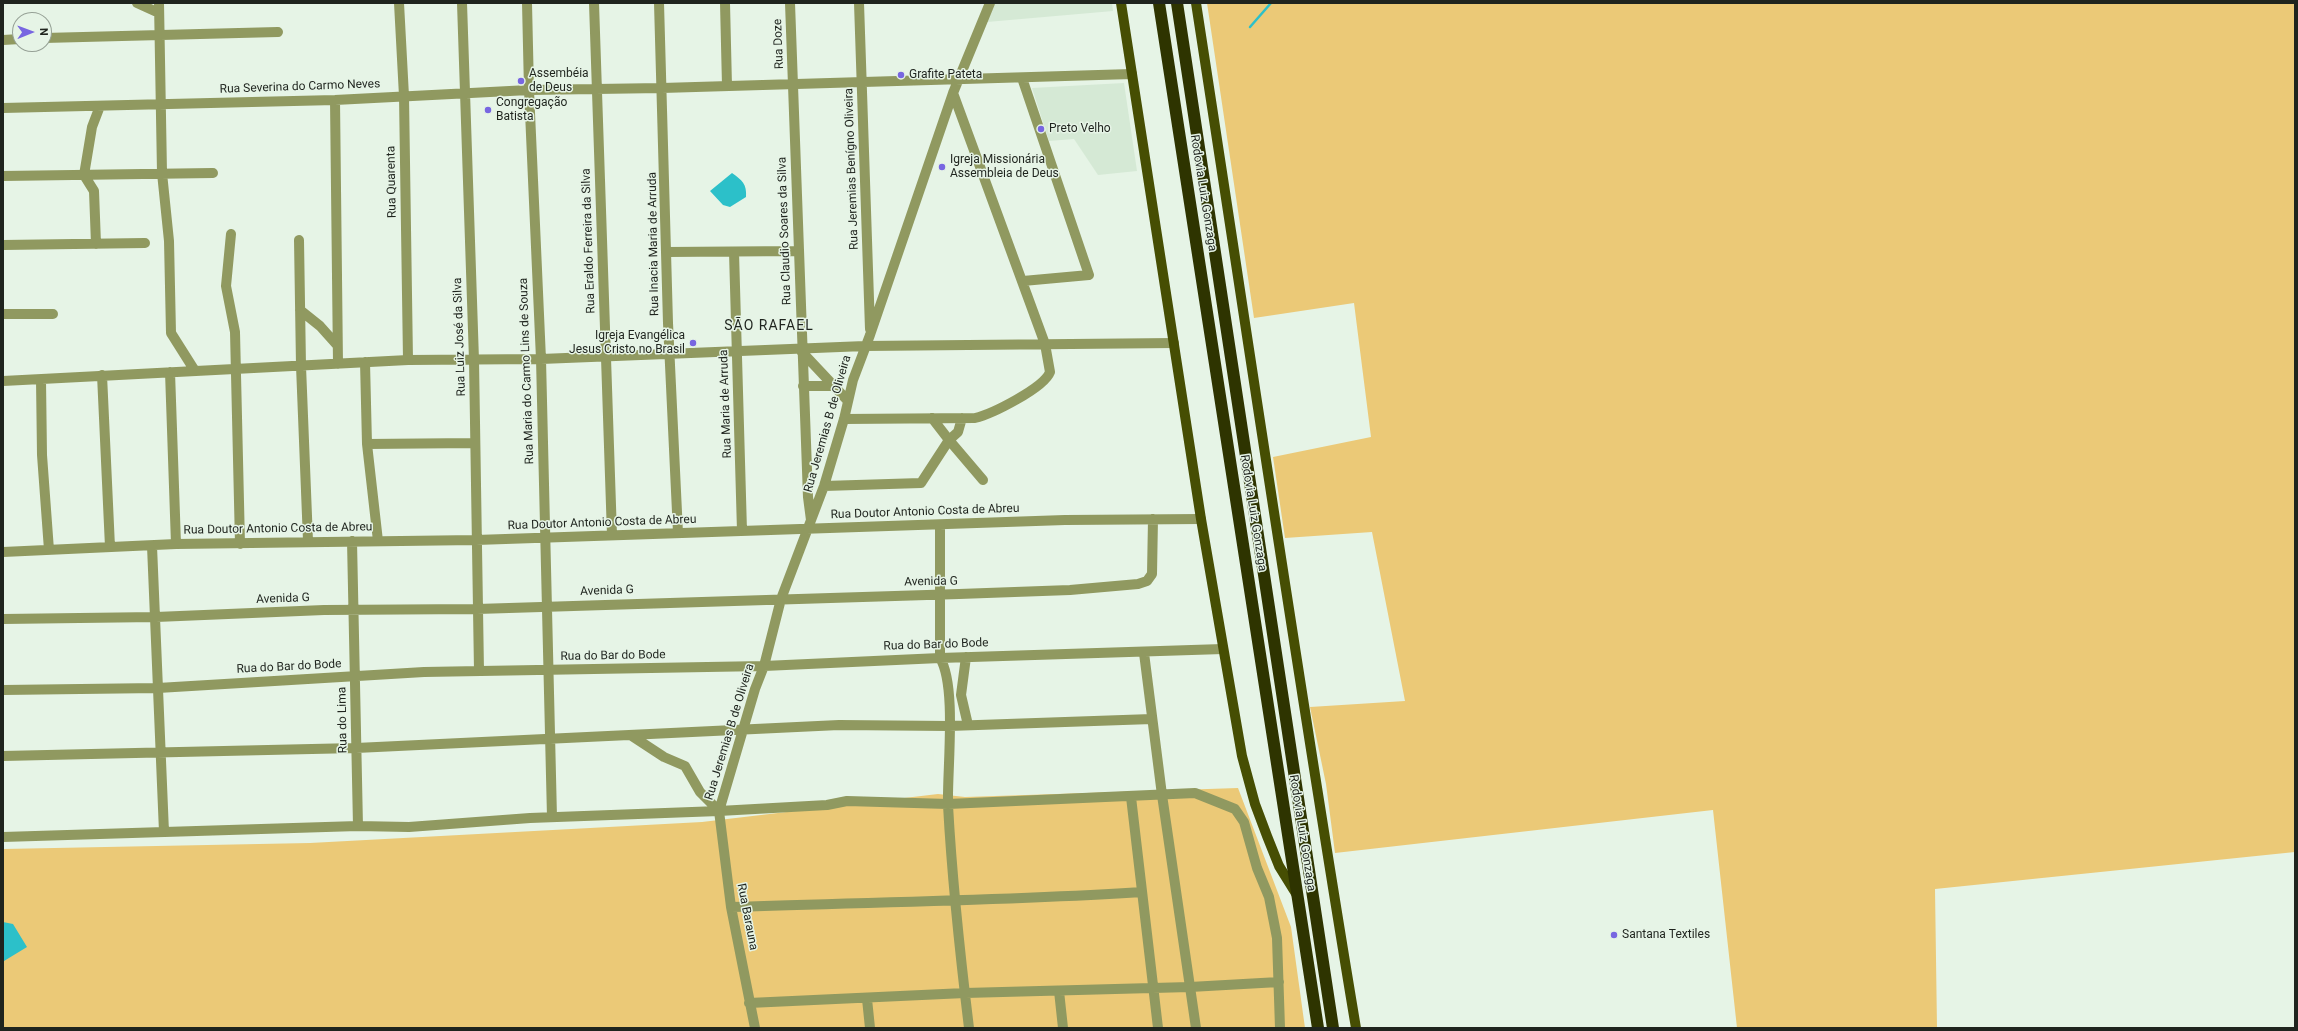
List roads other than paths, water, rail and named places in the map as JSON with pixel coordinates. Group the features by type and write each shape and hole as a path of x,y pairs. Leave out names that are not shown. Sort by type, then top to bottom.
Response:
{"highway":[{"name":"Rodovia Luiz Gonzaga","path":"1159,3 1318,1028"},
{"name":"Rodovia Luiz Gonzaga","path":"1177,3 1333,1028"}],"main road":[{"path":"1121,3 1201,518 1235,721 1247,776 1279,866 1299,898"},
{"path":"1196,3 1274,503 1302,702 1356,1028"}],"street":[{"path":"137,3 159,14"},
{"path":"159,3 162,173 169,241 171,333 195,371"},
{"name":"Rua Quarenta","path":"399,3 404,96 408,360"},
{"name":"Rua Luiz José da Silva","path":"462,3 474,360 479,671"},
{"name":"Rua Maria do Carmo Lins de Souza","path":"527,3 529,90 541,359 552,817"},
{"name":"Rua Eraldo Ferreira da Silva","path":"594,3 612,535"},
{"name":"Rua Inacia Maria de Arruda","path":"659,3 670,354 678,533"},
{"path":"725,3 728,86"},
{"name":"Rua Doze","path":"790,3 793,84"},
{"name":"Rua Jeremias Benígno Oliveira","path":"859,3 870,335"},
{"name":"Rua Jeremias B de Oliveira","path":"719,811 755,689 764,666 782,599 824,486 844,419 853,380 870,335 953,93 990,3"},
{"path":"52,38 278,32"},
{"path":"793,84 1132,74"},
{"path":"1022,78 1089,274 1023,281"},
{"name":"Rua Severina do Carmo Neves","path":"3,108 336,100 529,90 598,90 793,84"},
{"name":"Rua Claudio Soares da Silva","path":"793,84 802,386 810,526"},
{"path":"844,419 975,418 993,412 1047,378 1050,366 1045,344 953,93"},
{"path":"336,100 338,364"},
{"path":"96,244 94,191 84,174 92,127 100,106"},
{"path":"3,176 213,173"},
{"path":"231,234 226,286 234,325 237,370 240,544"},
{"path":"299,240 301,366 308,541"},
{"path":"3,246 145,243"},
{"path":"667,252 799,251"},
{"name":"Rua Maria de Arruda","path":"734,252 742,531"},
{"path":"300,310 320,326 337,345"},
{"path":"3,314 53,314"},
{"path":"3,381 408,360 541,359 866,346 1174,343"},
{"path":"801,349 848,401"},
{"path":"366,362 367,444 378,541"},
{"path":"170,372 176,544"},
{"path":"102,375 110,547"},
{"path":"41,380 42,455 49,550"},
{"path":"802,386 834,386"},
{"path":"932,418 983,480"},
{"path":"824,486 921,483 949,440 958,432 962,418"},
{"path":"367,444 475,443"},
{"name":"Rua Doutor Antonio Costa de Abreu","path":"3,552 176,544 546,538 742,531 810,526 940,525 1065,520 1201,518"},
{"name":"Avenida G","path":"3,619 156,617 477,609 1070,590 1144,583 1152,574 1152,519"},
{"path":"940,525 940,658 946,671 949,726 948,804 955,899 968,1028"},
{"name":"Rua do Lima","path":"352,541 358,826"},
{"path":"152,546 164,832"},
{"name":"Rua do Bar do Bode","path":"3,690 158,688 479,671 764,666 966,657 1144,653 1223,649"},
{"path":"1144,653 1162,795 1196,1028"},
{"path":"966,657 961,695 968,725"},
{"path":"3,756 356,748 839,725 949,726 1152,719"},
{"path":"632,736 664,757 685,766 700,792 719,811"},
{"path":"3,836 358,826 416,826 552,817 719,811 827,805 847,801 948,804 1131,798 1195,793 1229,805 1241,816 1257,868 1269,897 1277,938 1280,1028"},
{"path":"1131,798 1158,1028"},
{"name":"Rua Barauna","path":"719,811 731,907 755,1028"},
{"path":"731,907 955,899 1044,898 1142,892"},
{"path":"749,1003 867,999 964,993 1190,988 1279,982"},
{"path":"1059,990 1063,1028"},
{"path":"867,999 870,1028"}],"water":[{"path":"732,173 739,178 745,186 746,197 730,207 723,205 710,191"},
{"path":"3,922 13,924 27,947 4,961"}],"waterway":[{"path":"1250,27 1271,3"}],"place":[{"name":"Grafite Pateta","path":"901,75"},
{"name":"Assembéia de Deus","path":"521,81"},
{"name":"Congregação Batista","path":"488,110"},
{"name":"Preto Velho","path":"1041,129"},
{"name":"Igreja Missionária Assembleia de Deus","path":"942,167"},
{"name":"Igreja Evangélica Jesus Cristo no Brasil","path":"693,343"},
{"name":"Santana Textiles","path":"1614,935"}],"district":[{"name":"SÃO RAFAEL","path":"769,326"}]}
